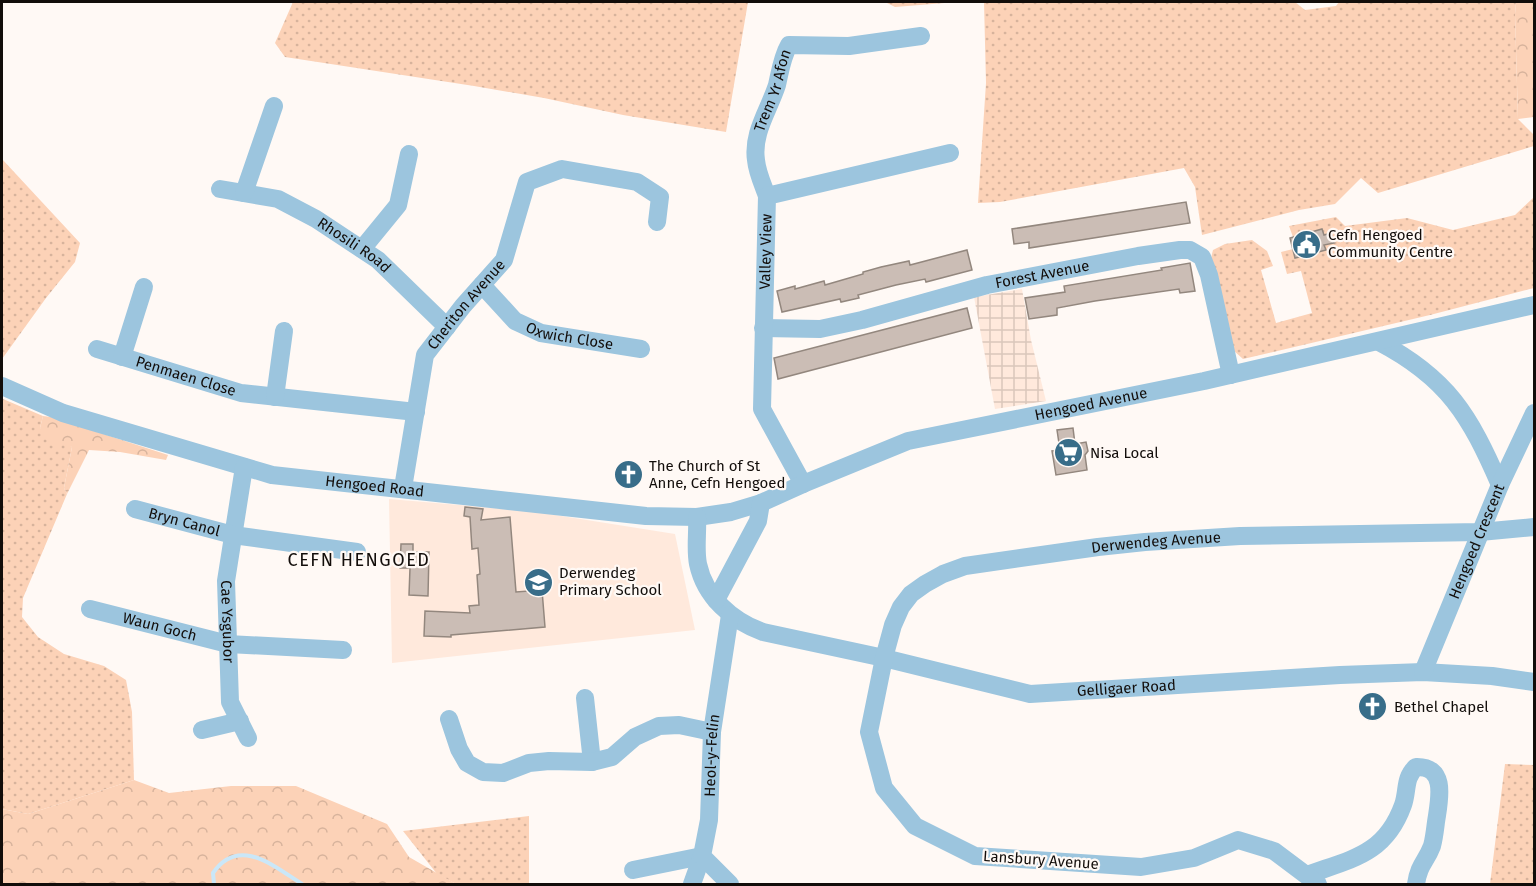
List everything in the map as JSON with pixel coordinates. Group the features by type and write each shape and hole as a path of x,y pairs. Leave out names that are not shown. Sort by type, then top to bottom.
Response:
{"street":[{"name":"Trem Yr Afon","path":"767,196 756,160 757,141 761,123 776,87 785,51 789,45 849,46 921,36"},
{"path":"244,193 274,106"},
{"name":"Valley View","path":"803,484 762,409 767,196 950,153"},
{"path":"362,249 398,205 408,154"},
{"name":"Cheriton Avenue","path":"403,488 425,355 504,260 527,182 562,169 637,182 660,197 657,222"},
{"name":"Rhosili Road","path":"220,189 278,199 316,219 378,260 447,327"},
{"name":"Forest Avenue","path":"763,328 820,329 862,320 987,285 1138,256 1190,250 1202,257 1209,275 1231,375"},
{"name":"Oxwich Close","path":"482,285 514,321 540,333 640,349"},
{"path":"122,357 144,287"},
{"name":"Hengoed Avenue","path":"761,503 908,441 1231,375 1534,305"},
{"path":"275,397 284,331"},
{"path":"1379,342 1421,367 1450,394 1476,434 1500,485"},
{"name":"Penmaen Close","path":"97,349 241,393 416,412"},
{"name":"Hengoed Road","path":"2,386 63,413 272,475 646,516 697,517 731,512 761,503"},
{"name":"Hengoed Crescent","path":"1423,672 1500,485 1534,414"},
{"name":"Cae Ysgubor","path":"202,730 244,729 230,702 226,581 244,467"},
{"path":"716,600 758,522 761,503"},
{"name":"Bryn Canol","path":"135,508 233,535 357,552"},
{"name":"Gelligaer Road","path":"697,517 698,563 705,583 730,615 746,626 762,632 884,658 1030,694 1423,672 1492,676 1534,682"},
{"name":"Derwendeg Avenue","path":"884,658 897,616 911,594 943,574 965,566 1145,542 1240,536 1480,532 1534,527"},
{"name":"Waun Goch","path":"90,609 228,644 343,650"},
{"name":"Heol-y-Felin","path":"692,885 702,856 709,820 712,732 730,615"},
{"name":"Lansbury Avenue","path":"884,658 869,732 884,788 915,826 975,856 1142,867 1194,858 1238,840 1274,851 1312,880 1359,857 1385,836 1397,820 1405,798 1409,774 1416,767 1426,767 1438,778 1439,806 1432,846 1418,872 1416,885"},
{"path":"585,698 592,762"},
{"path":"450,719 459,749 467,763 483,772 503,773 529,763 592,762 612,757 635,737 659,726 679,725 712,732"},
{"path":"633,870 702,856 730,885"}],"shaded area":[{"path":"1022,289 1031,340 1046,401 995,409 974,297"},
{"name":"Derwendeg Primary School","path":"389,499 530,511 675,534 695,630 392,663"}],"green space":[{"path":"293,2 748,2 726,132 474,86 285,57 275,43"},
{"path":"885,2 957,2 895,7"},
{"path":"984,2 1295,2 1305,10 1336,6 1339,2 1516,2 1518,119 1534,135 1534,146 1378,193 1361,178 1335,204 1299,210 1202,235 1195,187 1184,168 1000,202 978,203 986,83"},
{"path":"1516,2 1534,2 1534,117 1518,119 1515,14"},
{"path":"2,159 80,243 75,262 2,359"},
{"path":"1534,197 1534,288 1243,359 1233,350 1211,258 1213,250 1225,244 1252,240 1267,251 1273,266 1261,270 1276,323 1312,313 1301,271 1287,274 1281,252 1293,249 1295,258 1325,250 1324,245 1334,243 1331,233 1324,235 1322,229 1293,237 1289,226 1336,217 1345,226 1407,218 1453,230 1515,215"},
{"path":"3,399 43,416 40,428 72,447 64,488 67,494 23,598 22,617 38,637 64,654 104,666 126,680 132,712 134,780 28,814 2,809"},
{"path":"43,416 168,455 166,460 120,452 89,450 67,494 64,488 72,447 50,442 40,428"},
{"path":"1505,764 1534,765 1534,884 1490,884"},
{"path":"134,780 169,793 231,786 296,786 387,824 409,857 456,884 2,884 2,809 28,814"},
{"path":"529,816 529,883 526,884 456,884 437,874 403,831"}],"building":[{"path":"1186,202 1190,223 1029,248 1029,242 1014,244 1012,229"},
{"path":"1322,229 1324,235 1331,233 1334,243 1324,245 1326,250 1295,258 1290,238"},
{"path":"967,250 972,270 926,282 925,279 896,285 841,302 840,299 782,312 777,291 824,281 825,285 881,267 909,261 910,265"},
{"path":"1190,263 1195,291 1180,293 1179,289 1095,301 1057,308 1057,315 1029,319 1025,298 1065,292 1064,286 1162,270 1161,268"},
{"path":"967,308 972,328 778,379 774,358"},
{"name":"Nisa Local","path":"1073,428 1075,444 1086,442 1087,470 1056,475 1052,451 1060,450 1057,430"},
{"path":"465,507 483,509 481,520 510,517 516,592 542,590 545,627 451,635 451,637 424,636 425,611 470,613 469,606 479,605 478,548 472,549 470,517 464,516"},
{"path":"401,544 413,544 413,552 429,552 428,596 409,595 410,568 400,568"}],"waterway":[{"path":"214,884 213,873 223,862 234,856 245,855 269,863 302,884"}],"place":[{"name":"Cefn Hengoed Community Centre","path":"1307,244"},
{"name":"Nisa Local","path":"1069,453"},
{"name":"The Church of St Anne, Cefn Hengoed","path":"628,475"},
{"name":"Derwendeg Primary School","path":"538,582"},
{"name":"Bethel Chapel","path":"1373,707"}],"district":[{"name":"CEFN HENGOED","path":"359,560"}]}
